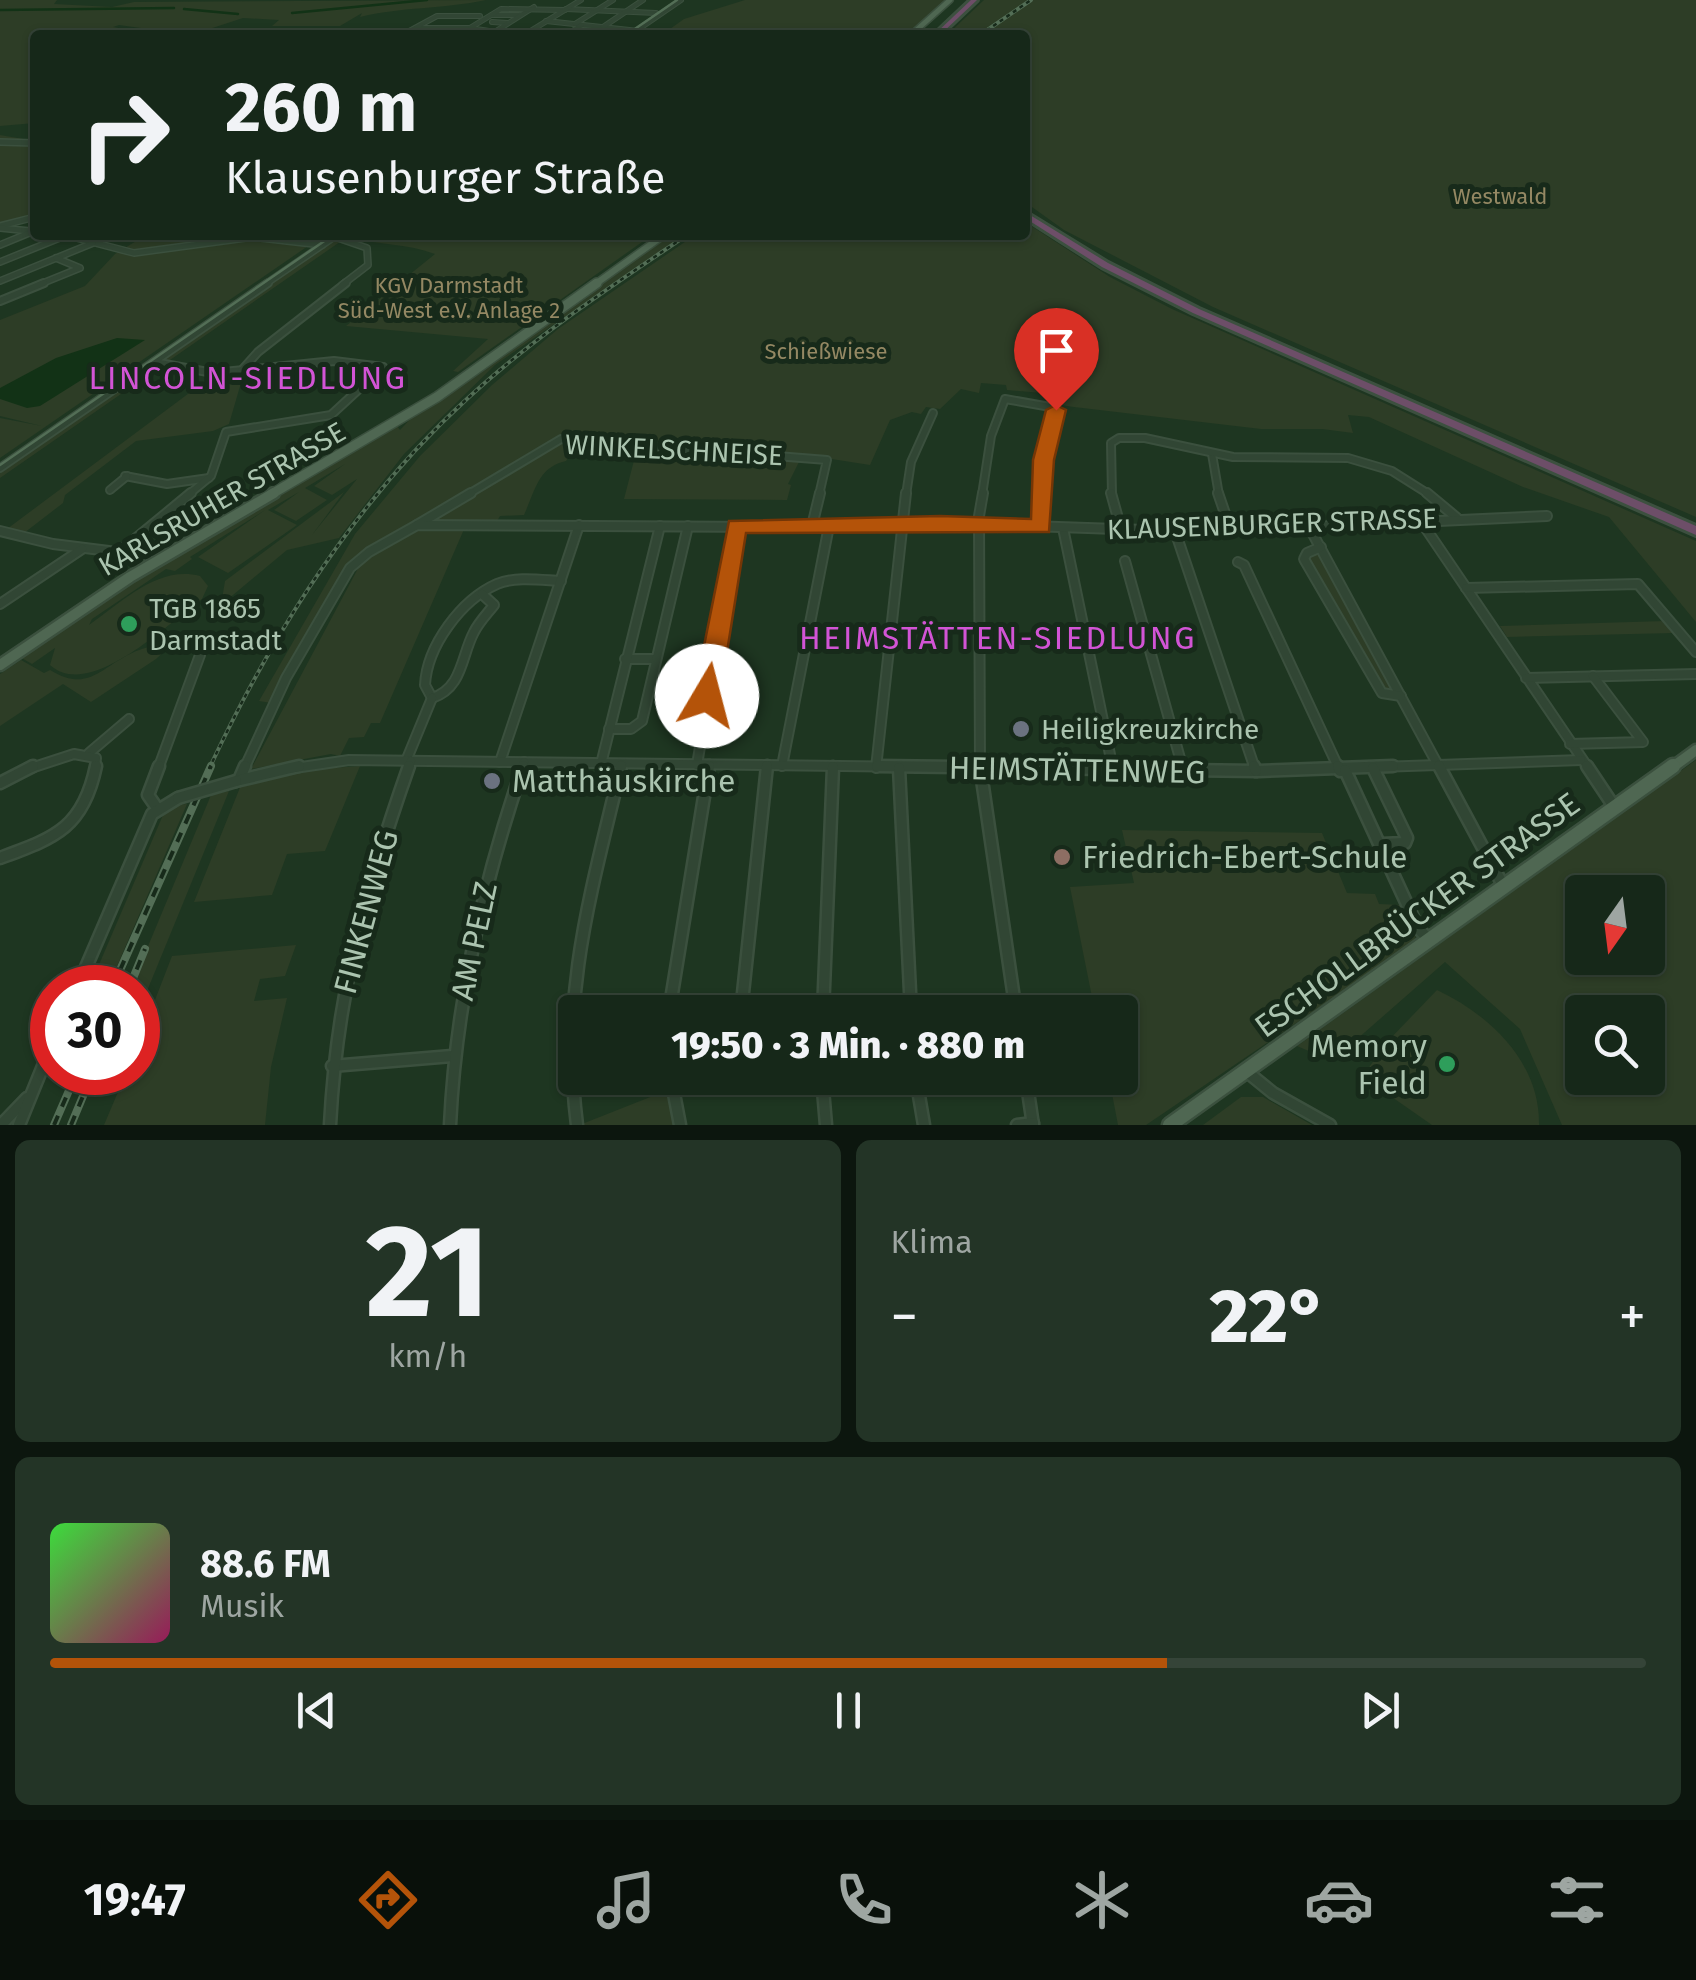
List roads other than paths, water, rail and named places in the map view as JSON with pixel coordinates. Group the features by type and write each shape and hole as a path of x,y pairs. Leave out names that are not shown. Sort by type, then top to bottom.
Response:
{"highway":[{"path":"945,30 976,0"},
{"path":"1030,215 1106,266 1196,312 1696,528"}],"main road":[{"path":"919,30 952,0"},
{"name":"KARLSRUHER STRASSE","path":"0,662 152,557 425,400 649,240"},
{"name":"KARLSRUHER STRASSE","path":"0,662 142,570 424,405 657,240"},
{"name":"ESCHOLLBRÜCKER STRASSE","path":"1170,1125 1696,750"}],"street":[{"path":"532,30 581,0"},
{"path":"575,24 613,0"},
{"path":"603,26 643,0"},
{"path":"634,30 675,0"},
{"path":"635,30 682,0"},
{"path":"470,28 499,4 656,12"},
{"path":"498,30 534,7"},
{"path":"443,28 460,10 456,8"},
{"path":"492,15 523,15"},
{"path":"412,30 437,16 480,16"},
{"path":"546,21 627,30"},
{"path":"492,22 508,23"},
{"path":"574,30 582,25"},
{"path":"416,28 479,30"},
{"path":"0,142 30,143"},
{"path":"0,228 30,219"},
{"path":"0,228 30,231"},
{"path":"0,245 30,233"},
{"path":"0,262 54,240"},
{"path":"83,240 134,253 230,240"},
{"path":"275,240 321,246"},
{"path":"0,468 330,240"},
{"path":"241,372 258,352 368,265 368,248 347,240"},
{"path":"0,282 93,243"},
{"path":"0,302 80,268 56,258"},
{"path":"24,259 39,266"},
{"path":"117,554 209,478 226,432 331,415 383,368 332,361 241,372 204,372 154,362"},
{"path":"1013,995 980,769 981,487 1005,399 1056,408 1044,460 1041,527"},
{"path":"876,768 911,462 933,413"},
{"path":"1120,530 1109,472 1111,443 1122,437 1187,445 1212,454 1369,462 1409,482 1457,518"},
{"name":"WINKELSCHNEISE","path":"416,524 561,439 826,460 812,526"},
{"path":"1212,454 1216,486 1230,528"},
{"path":"110,490 126,476 167,484 209,478"},
{"name":"KLAUSENBURGER STRASSE","path":"416,524 980,524 1175,530 1547,516"},
{"path":"1420,520 1615,808"},
{"path":"238,780 286,678 350,568 416,524"},
{"path":"500,762 579,525"},
{"path":"1308,525 1504,887"},
{"path":"601,764 660,526"},
{"path":"609,729 631,729 640,724 655,660 660,656 688,526"},
{"path":"671,995 736,526"},
{"path":"782,766 830,526"},
{"path":"1063,528 1114,770"},
{"path":"1175,530 1256,772"},
{"path":"0,531 117,554 142,555"},
{"path":"1321,547 1307,553 1304,559 1382,693 1401,696"},
{"path":"0,604 82,548"},
{"path":"1125,562 1184,771"},
{"path":"1238,562 1244,565 1382,844 1418,928 1429,940"},
{"path":"482,594 494,605 476,629 454,684 432,698 426,692 425,681 432,652 456,618 482,594 515,580 561,581"},
{"path":"1466,588 1638,584 1696,652"},
{"path":"1338,622 1355,611"},
{"path":"87,965 158,808 148,795 200,655"},
{"path":"626,659 655,660"},
{"path":"1526,678 1696,674"},
{"path":"1570,744 1642,742 1593,676"},
{"name":"FINKENWEG","path":"330,1125 332,1066 340,1010 365,895 432,698"},
{"path":"0,783 52,760 89,753 130,719"},
{"path":"0,858 55,838 76,822 97,763 89,753"},
{"name":"HEIMSTÄTTENWEG","path":"158,808 238,780 331,761 1256,772 1580,760"},
{"name":"AM PELZ","path":"450,1125 452,1056 474,928 524,762"},
{"path":"577,1125 570,1070 573,967 622,764"},
{"path":"743,995 766,766"},
{"path":"823,995 833,767"},
{"path":"899,768 910,995"},
{"path":"1373,768 1407,840 1382,844"},
{"path":"332,1066 452,1056"},
{"path":"1246,1070 1273,1092 1330,1125"},
{"path":"674,1095 680,1125"},
{"path":"823,1095 826,1125"},
{"path":"919,1095 924,1125"},
{"path":"1017,1125 1033,1124 1029,1095"},
{"path":"1,1125 30,1096"},
{"path":"16,1125 30,1096"}],"waterway":[{"path":"292,13 427,0"},
{"path":"0,10 174,8"},
{"path":"184,9 238,14"}],"tram line":[{"path":"633,30 677,0"},
{"path":"0,465 326,240"}],"railway":[{"path":"987,30 1031,0"},
{"path":"209,769 290,618 389,480 468,398 520,354 680,240"},
{"path":"122,965 211,766"},
{"path":"138,965 145,949"},
{"path":"54,1125 67,1095"},
{"path":"71,1125 83,1095"}],"place":[{"name":"TGB 1865 Darmstadt","path":"129,624"},
{"name":"Heiligkreuzkirche","path":"1021,729"},
{"name":"Matthäuskirche","path":"492,781"},
{"name":"Friedrich-Ebert-Schule","path":"1062,857"},
{"name":"Memory Field","path":"1447,1064"}],"district":[{"name":"LINCOLN-SIEDLUNG","path":"248,378"},
{"name":"HEIMSTÄTTEN-SIEDLUNG","path":"998,638"}],"park label":[{"name":"Westwald","path":"1500,196"},
{"name":"KGV Darmstadt Süd-West e.V. Anlage 2","path":"449,298"},
{"name":"Schießwiese","path":"826,351"}]}
